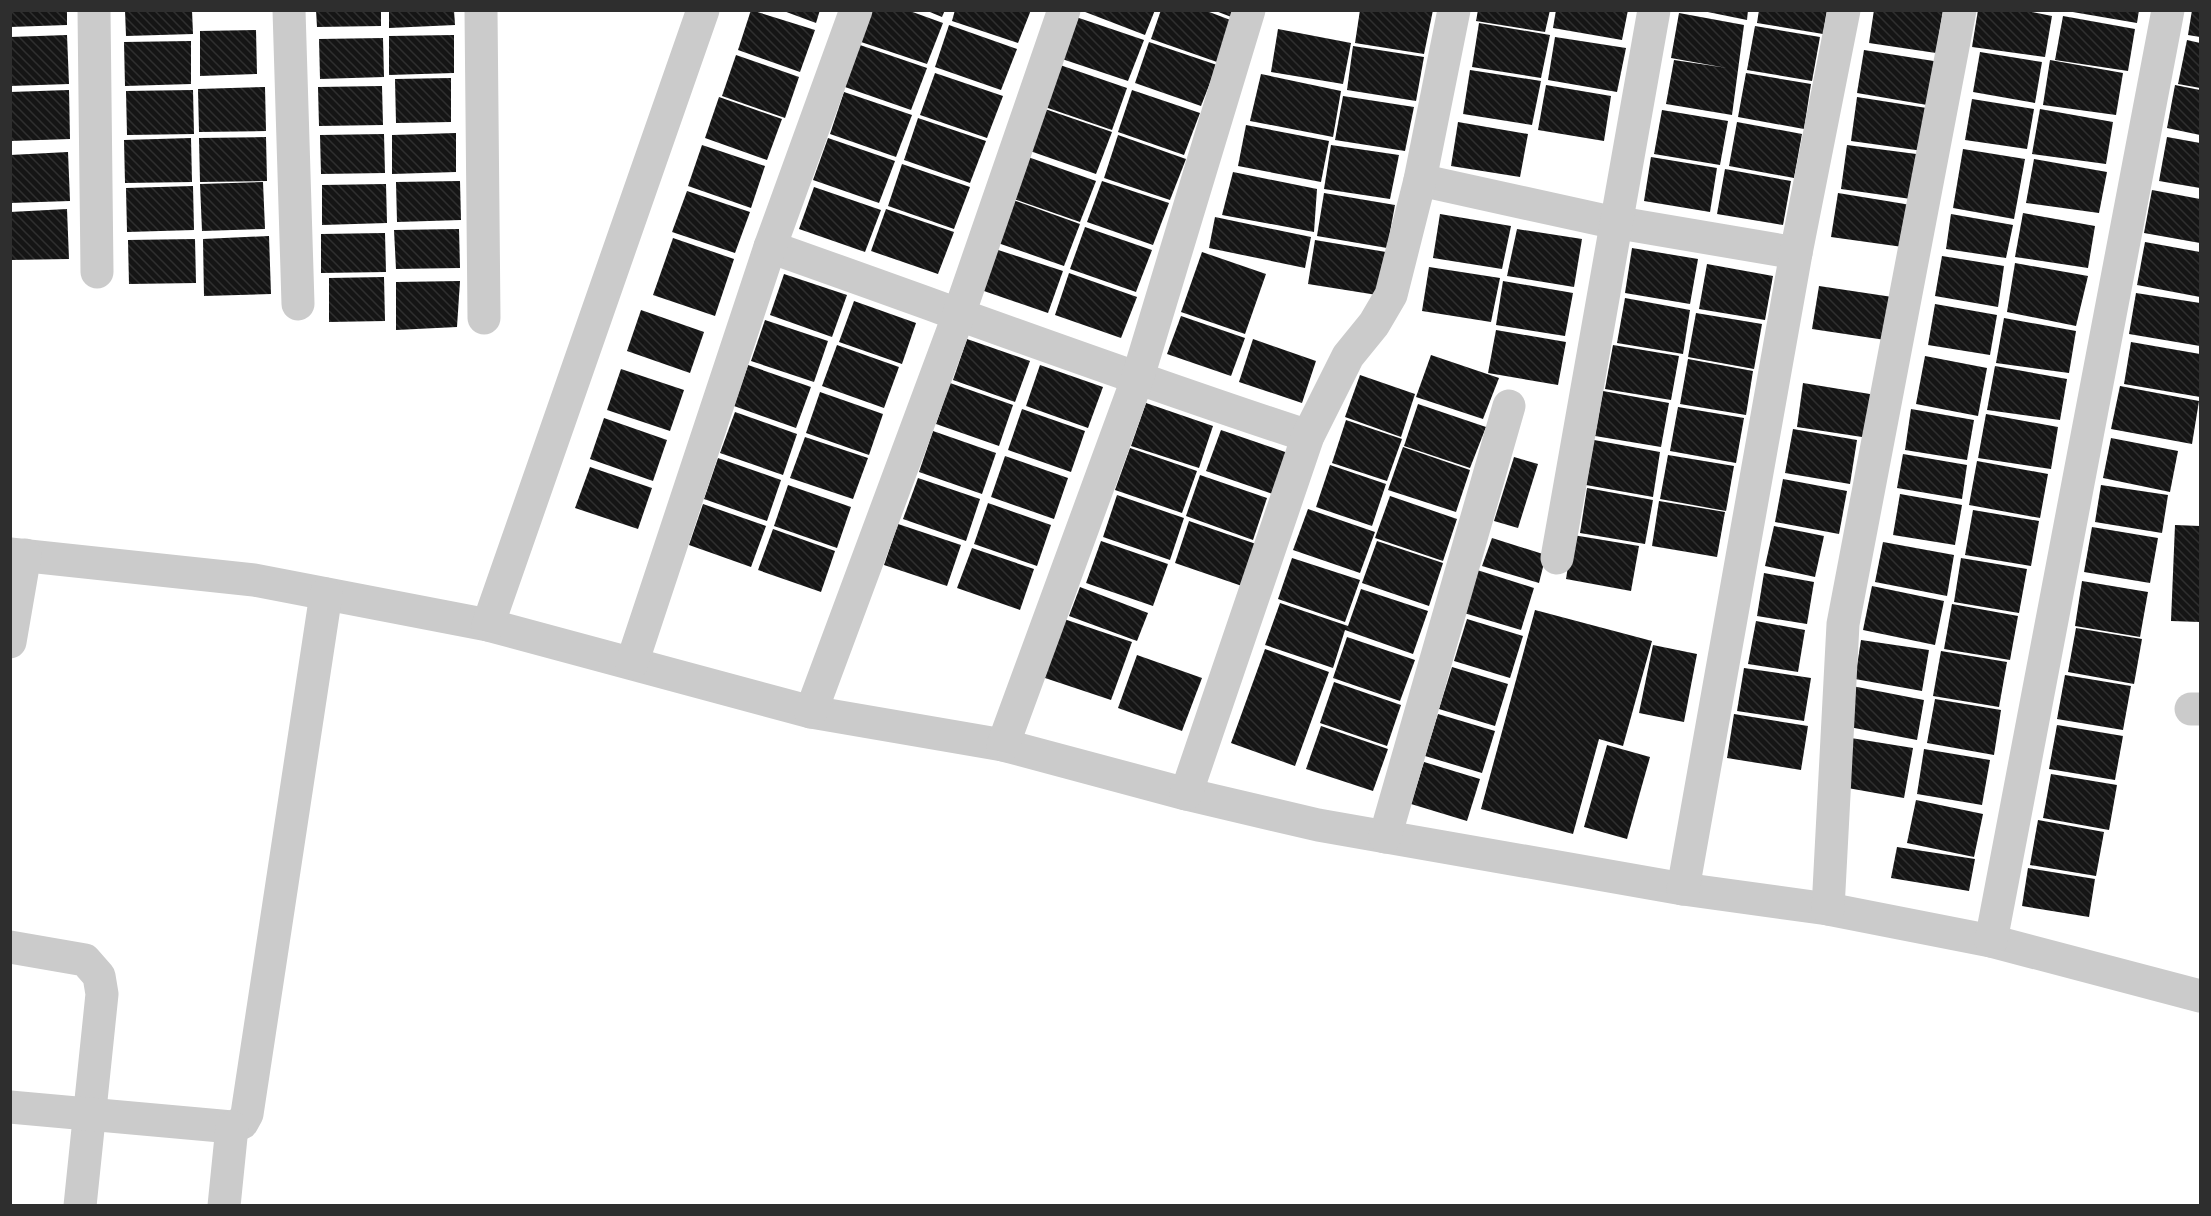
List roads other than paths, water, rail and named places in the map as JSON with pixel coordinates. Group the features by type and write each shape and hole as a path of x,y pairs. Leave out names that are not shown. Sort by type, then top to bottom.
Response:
{"street":[{"path":"94,10 98,272"},
{"path":"289,10 298,304"},
{"path":"481,10 484,318"},
{"path":"488,625 703,10"},
{"path":"632,663 770,247 856,10"},
{"path":"811,712 959,314 1064,10"},
{"path":"1002,745 1137,381 1249,10"},
{"path":"1186,794 1308,436 1348,356 1374,324 1391,295 1420,180 1454,10"},
{"path":"1557,558 1654,10"},
{"path":"1683,889 1796,253 1844,10"},
{"path":"1828,909 1843,624 1960,10"},
{"path":"1991,941 2168,10"},
{"path":"1420,180 1616,223 1796,253"},
{"path":"770,247 959,314 1137,381 1308,436"},
{"path":"1385,837 1509,406"},
{"path":"10,642 18,554 254,580 488,625 811,712 1002,745 1186,794 1318,825 1683,889 1828,909 1991,941 2200,996"},
{"path":"10,1107 232,1127 242,1123 247,1114 326,594"},
{"path":"10,947 85,960 99,976 102,994 80,1206"},
{"path":"224,1206 232,1127"}]}
